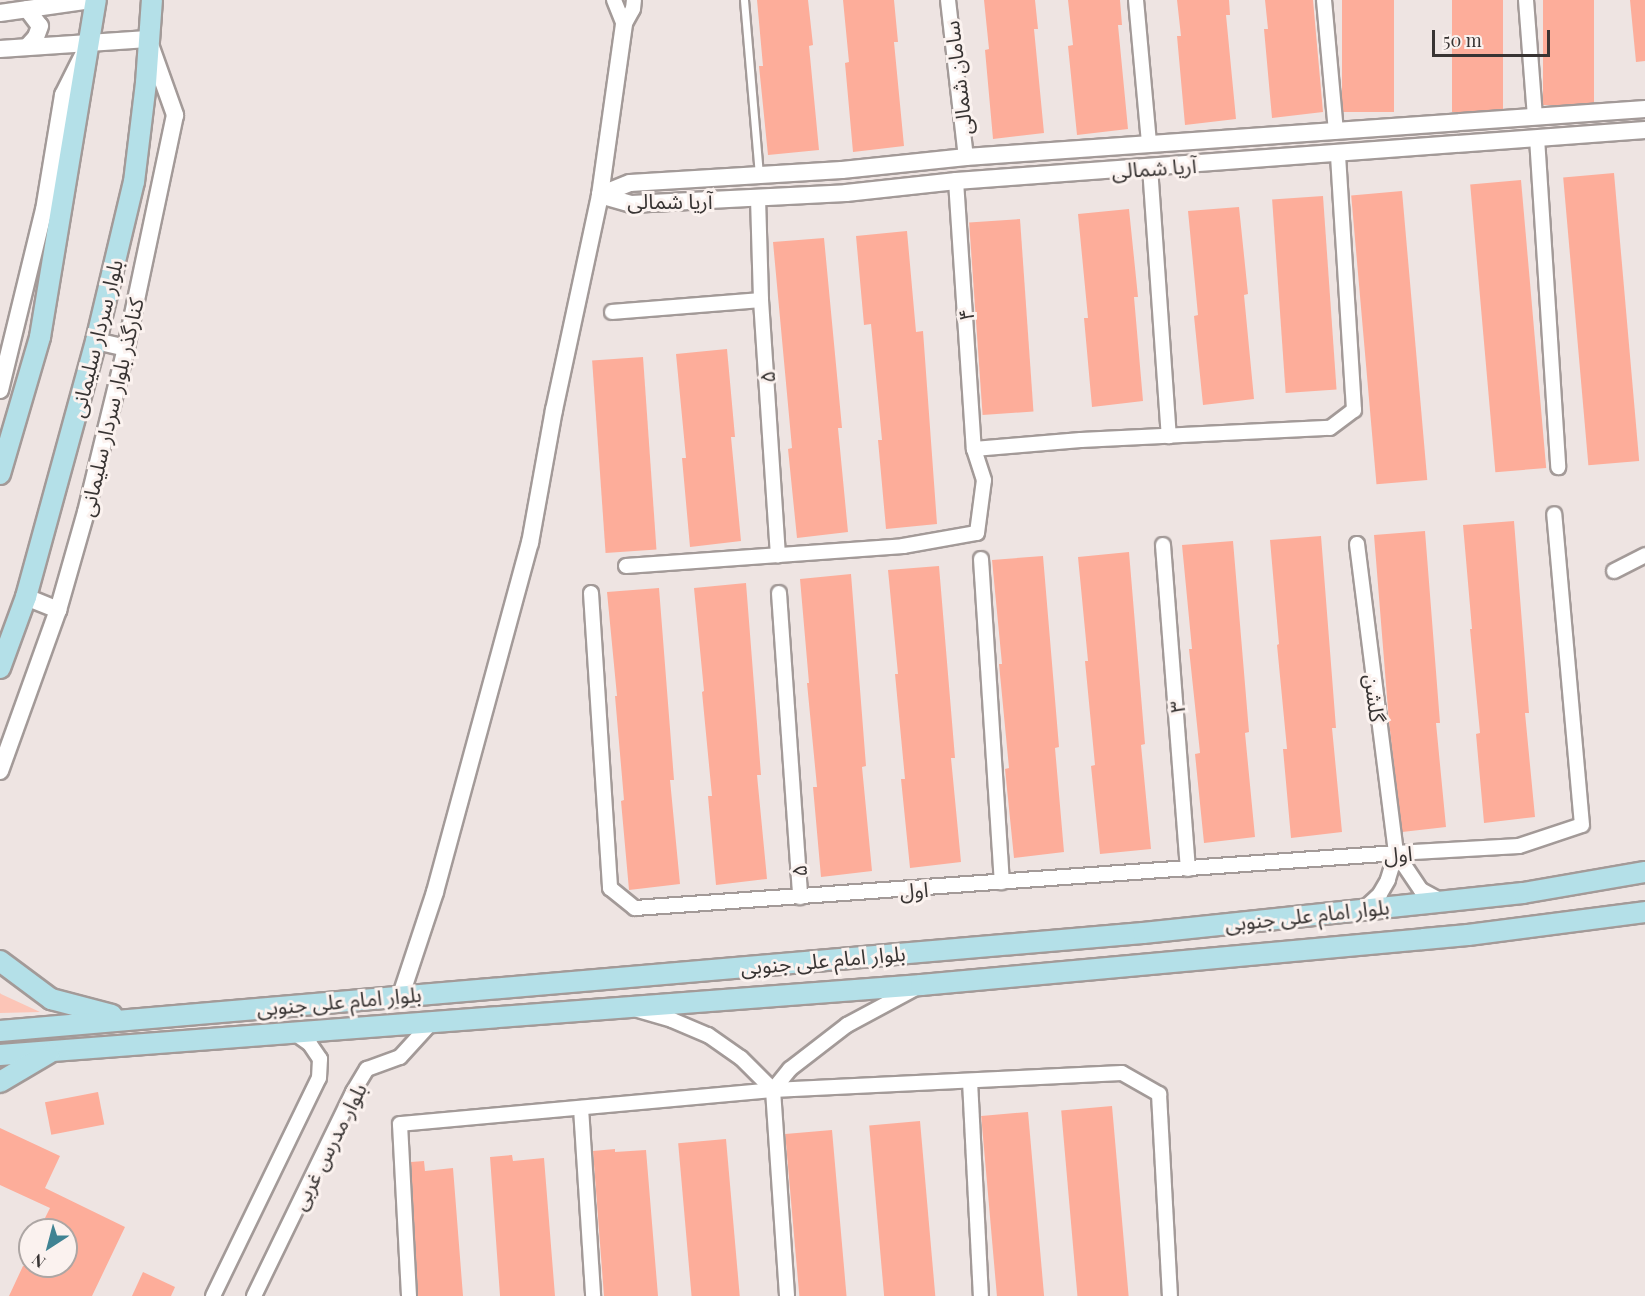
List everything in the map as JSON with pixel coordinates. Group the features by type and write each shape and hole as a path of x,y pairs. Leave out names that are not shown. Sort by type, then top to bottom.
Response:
{"main road":[{"path":"0,474 40,338 96,0"},
{"name":"بلوار سردار سلیمانی","path":"0,668 26,597 96,340 134,182 146,83 152,0"},
{"name":"بلوار امام علی جنوبی","path":"0,1031 1143,933 1523,892 1645,872"},
{"name":"بلوار امام علی جنوبی","path":"0,1055 921,985 1468,935 1645,912"},
{"path":"0,961 51,999 126,1019"},
{"path":"605,978 614,1007"},
{"path":"0,1082 54,1050"}],"street":[{"path":"0,13 91,0"},
{"path":"615,0 624,25"},
{"path":"401,995 435,892 530,543 554,411 600,195 624,25 633,9 634,0"},
{"name":"سامان شمالی","path":"948,0 966,157"},
{"path":"1136,0 1149,144"},
{"path":"974,449 1330,428 1354,410 1338,154 1324,0"},
{"path":"1526,0 1535,116"},
{"path":"27,9 40,26 36,37 28,46"},
{"path":"0,49 90,41 148,39"},
{"name":"کنارگذر بلوار سردار سلیمانی","path":"0,771 58,610 86,512 126,348 175,115 148,39"},
{"path":"0,390 44,210 63,95 90,41"},
{"name":"آریا شمالی","path":"600,195 630,183 1645,109"},
{"name":"آریا شمالی","path":"600,195 631,204 846,193 956,181 1645,130"},
{"path":"1537,138 1558,467"},
{"path":"1150,167 1169,436"},
{"name":"۴","path":"778,555 903,546 977,533 984,480 974,449 956,181"},
{"name":"۵","path":"758,198 761,300 778,555"},
{"path":"612,312 761,300"},
{"path":"15,330 40,338"},
{"path":"96,340 126,348"},
{"name":"اول","path":"591,593 610,888 634,908 1396,852 1519,846 1582,825 1554,514"},
{"name":"گلشن","path":"1357,544 1396,852"},
{"name":"۳","path":"1163,545 1188,869"},
{"path":"626,566 778,555"},
{"path":"1614,571 1645,555"},
{"path":"981,559 1002,882"},
{"name":"۵","path":"779,593 800,897"},
{"path":"26,597 58,610"},
{"path":"1396,852 1421,890 1440,900"},
{"path":"1365,908 1380,894 1388,880 1396,852"},
{"path":"772,1090 790,1069 847,1025 921,985"},
{"path":"614,1007 672,1020 708,1035 741,1058 772,1090 787,1296"},
{"name":"بلوار مدرس غربی","path":"254,1296 353,1092 367,1069 400,1057 431,1023"},
{"name":"بلوار مدرس غربی","path":"213,1296 319,1078 320,1059 310,1044 294,1033"},
{"path":"409,1296 400,1125 772,1090 1122,1073 1159,1094 1170,1296"},
{"path":"970,1081 981,1296"},
{"path":"581,1108 593,1296"}],"lane":[{"path":"744,0 759,175"}],"shaded area":[{"path":"1,994 40,1012 0,1013"}],"building":[{"path":"757,0 808,0 813,45 809,46 819,150 768,155 759,66 763,66"},
{"path":"843,0 894,0 898,42 894,42 904,146 853,152 845,63 849,62"},
{"path":"984,0 1035,0 1038,29 1034,29 1044,133 993,139 985,50 989,49"},
{"path":"1068,0 1120,0 1122,25 1118,25 1128,129 1077,135 1068,46 1073,45"},
{"path":"1177,0 1229,0 1230,15 1226,15 1236,119 1185,125 1177,36 1181,36"},
{"path":"1265,0 1313,0 1323,112 1272,118 1264,29 1268,29"},
{"path":"1342,0 1394,0 1394,112 1342,112"},
{"path":"1452,0 1503,0 1503,112 1452,112"},
{"path":"1543,0 1594,0 1594,105 1543,105"},
{"path":"1630,0 1645,0 1645,61 1636,62"},
{"path":"1614,173 1639,461 1588,465 1563,177"},
{"path":"1521,180 1546,468 1495,472 1470,184"},
{"path":"1402,191 1427,480 1376,484 1351,195"},
{"path":"1323,196 1337,390 1286,393 1272,200"},
{"path":"1239,207 1248,294 1244,295 1254,399 1203,405 1194,316 1198,315 1188,211"},
{"path":"1129,209 1138,297 1134,297 1143,401 1092,407 1084,318 1088,318 1078,214"},
{"path":"1020,219 1033,412 983,415 969,223"},
{"path":"907,231 916,332 923,331 937,524 886,529 878,440 882,440 871,324 864,325 856,236"},
{"path":"824,238 842,428 838,428 848,532 797,538 788,449 792,448 773,242"},
{"path":"727,349 735,437 731,437 741,541 690,547 682,458 686,458 676,354"},
{"path":"643,357 656,550 606,553 592,361"},
{"path":"1514,521 1529,713 1525,713 1535,817 1484,823 1476,734 1480,733 1463,525"},
{"path":"1425,531 1440,723 1436,723 1446,827 1402,832 1389,722 1374,535"},
{"path":"1321,536 1336,728 1332,728 1342,832 1291,838 1283,749 1287,749 1270,540"},
{"path":"1233,541 1249,732 1245,733 1255,837 1204,843 1195,754 1200,753 1189,649 1192,649 1182,545"},
{"path":"1129,552 1145,744 1141,745 1151,849 1100,854 1091,766 1095,765 1078,557"},
{"path":"1043,556 1059,747 1055,748 1064,852 1014,858 1005,769 1009,768 992,560"},
{"path":"939,566 955,758 951,758 961,862 910,868 901,779 905,779 888,570"},
{"path":"851,574 866,766 862,767 872,871 821,877 813,787 817,787 800,579"},
{"path":"746,583 761,775 757,775 767,879 716,885 708,796 712,796 694,588"},
{"path":"659,588 674,780 670,780 680,884 629,890 621,801 624,800 615,696 617,696 607,592"},
{"path":"98,1092 104,1124 51,1135 45,1102"},
{"path":"1112,1106 1129,1296 1077,1296 1061,1110"},
{"path":"1028,1112 1044,1296 997,1296 981,1116"},
{"path":"920,1121 935,1296 884,1296 869,1125"},
{"path":"0,1128 60,1156 45,1188 125,1227 92,1296 9,1296 18,1277 78,1278 78,1218 45,1218 50,1208 0,1185"},
{"path":"832,1130 847,1296 799,1296 785,1134"},
{"path":"726,1139 740,1296 692,1296 678,1143"},
{"path":"615,1149 615,1152 646,1150 658,1296 604,1296 593,1151"},
{"path":"512,1155 513,1161 544,1158 555,1296 500,1296 490,1157"},
{"path":"424,1161 425,1171 453,1168 463,1296 418,1296 411,1162"},
{"path":"143,1272 175,1287 171,1296 132,1296"}]}
